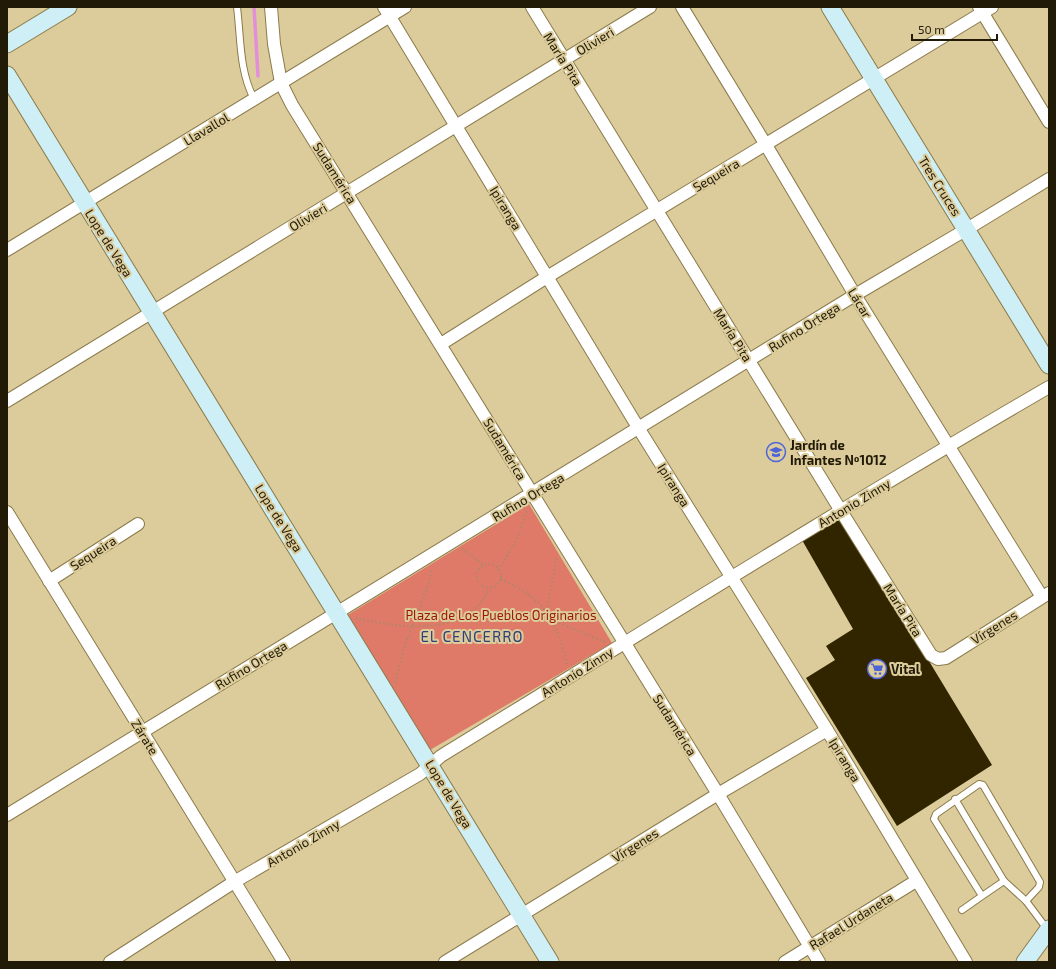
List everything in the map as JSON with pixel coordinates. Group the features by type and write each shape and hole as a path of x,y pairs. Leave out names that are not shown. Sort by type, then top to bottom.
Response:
{"street":[{"path":"7,44 68,7"},
{"name":"Sudamérica","path":"271,7 274,44 281,83 292,105 348,192 532,494 561,542 619,646 718,794 819,962"},
{"name":"Llavallol","path":"7,250 281,83 387,12 405,7"},
{"name":"María Pita","path":"532,7 841,511 931,655 938,659"},
{"name":"Olivieri","path":"7,401 650,7"},
{"name":"Lácar","path":"682,7 855,295 949,446 1045,595"},
{"name":"Tres Cruces","path":"830,7 1049,365"},
{"path":"985,9 1049,122"},
{"name":"Sequeira","path":"441,344 547,277 874,80 985,9"},
{"name":"Ipiranga","path":"387,12 639,429 827,730 916,881 966,962"},
{"name":"Lope de Vega","path":"7,75 84,203 390,698 550,962"},
{"name":"Rufino Ortega","path":"7,816 142,731 1049,178"},
{"name":"Antonio Zinny","path":"110,962 234,882 413,778 441,756 731,577 1049,387"},
{"name":"Zárate","path":"7,512 284,962"},
{"name":"Sequeira","path":"49,581 138,524"},
{"name":"Vírgenes","path":"938,659 946,658 1045,595"},
{"name":"Vírgenes","path":"445,962 718,794 827,730"},
{"name":"Rafael Urdaneta","path":"785,962 916,881"},
{"path":"1025,962 1049,930"}],"lane":[{"path":"238,7 242,61 248,87 254,99"},
{"path":"982,896 934,819 936,814 976,785 983,785 1039,877 1039,887 1026,901"},
{"path":"955,799 1004,881 1026,901 1049,930"},
{"path":"962,910 1004,881"}],"path":[{"path":"499,570 517,539 532,494"},
{"path":"337,613 363,619 412,626 434,625 457,621 471,613 479,606 489,589 497,586 501,579 499,570 494,565 484,565 453,542"},
{"path":"547,611 554,566 561,542"},
{"path":"390,698 412,626 431,578 432,570 428,558"},
{"path":"484,565 477,572 477,580 482,586 489,589"},
{"path":"501,579 531,596 547,611 552,620 570,676"},
{"path":"552,620 619,646"}],"green space":[{"name":"Plaza de Los Pueblos Originarios","path":"529,504 612,643 430,750 346,616"}],"building":[{"name":"Vital","path":"841,516 992,765 897,826 806,678 835,660 826,646 853,629 802,540"}],"waterway":[{"path":"254,7 258,76"}],"place":[{"name":"Jardín de Infantes Nº1012","path":"776,452"},
{"name":"Vital","path":"877,669"}],"district":[{"name":"EL CENCERRO","path":"472,637"}]}
